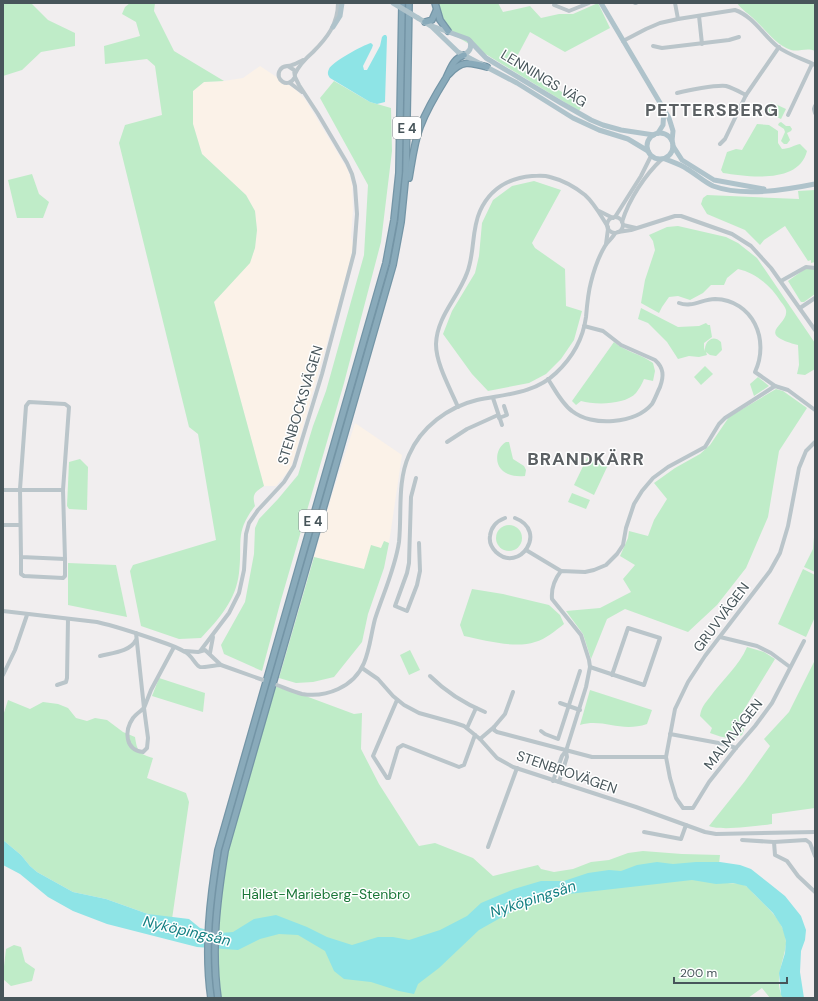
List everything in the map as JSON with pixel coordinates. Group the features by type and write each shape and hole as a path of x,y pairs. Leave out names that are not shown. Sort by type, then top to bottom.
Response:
{"highway":[{"name":"E 4","path":"211,998 209,920 218,850 386,263 394,220 399,174 402,3"},
{"name":"E 4","path":"218,998 216,921 219,888 231,828 393,266 403,207 407,141 409,3"},
{"path":"434,3 436,11 448,31"},
{"path":"425,22 432,20 436,11"},
{"path":"403,207 415,143 420,127 430,103 452,65 456,60 464,55"},
{"path":"447,76 460,65 466,63 487,67"}],"main road":[{"path":"333,27 340,16 342,3"},
{"path":"393,3 431,26"},
{"path":"600,3 664,109 672,126 674,135 672,152 663,159"},
{"name":"LENNINGS VÄG","path":"431,26 463,36 470,40 486,58 582,115 613,128 656,134"},
{"name":"LENNINGS VÄG","path":"431,26 458,52 517,83 573,118 599,130 628,139 648,150"},
{"path":"464,55 471,49 472,46 470,40"},
{"path":"664,109 664,120 656,134 649,140 648,150 651,156 656,159 663,159 678,164 713,186 749,191 815,184"},
{"path":"656,134 667,135 682,160 714,180 766,190"}],"street":[{"path":"305,59 282,67 278,75 281,81 290,83 305,59 321,44 333,27 337,15 338,3"},
{"path":"554,6 569,11 589,3"},
{"path":"675,3 678,19"},
{"path":"623,41 653,25 731,10 740,12 779,47 814,65 788,115"},
{"path":"699,16 702,44"},
{"path":"653,46 662,48 702,44 739,37"},
{"path":"720,144 725,140 746,95 779,47"},
{"path":"288,66 292,68 295,75"},
{"name":"STENBOCKSVÄGEN","path":"199,651 214,635 229,613 239,592 244,570 246,534 249,523 258,510 284,482 291,472 295,462 322,374 353,262 356,234 354,214 356,194 354,180 347,163 304,93 295,75"},
{"name":"STENBOCKSVÄGEN","path":"290,83 304,93"},
{"path":"677,93 723,86 746,95"},
{"path":"815,106 815,113"},
{"path":"277,685 305,694 328,693 337,690 346,684 362,668 368,654 375,620 392,572 398,543 401,482 403,471 408,456 417,440 431,425 450,411 476,401 528,391 554,375 570,359 578,344 584,326 591,282 606,244 608,221 614,217 641,176 651,156"},
{"path":"606,244 617,232 622,229 625,212 649,173 663,159"},
{"path":"458,407 438,355 437,336 440,321 463,284 468,271 475,226 480,210 497,189 509,181 522,177 543,176 556,179 576,189 586,196 599,211 611,232 625,232 675,216 681,216 732,234 748,243 758,252 781,281 815,330"},
{"path":"599,211 619,218 622,223 636,228"},
{"path":"781,281 806,267 815,268"},
{"path":"800,308 815,298"},
{"path":"679,303 691,305 706,300 720,300 734,304 746,312 754,323 761,339 761,354 755,372 775,386 788,390 815,410"},
{"path":"548,379 568,408 579,416 593,421 615,421 646,410 652,404 662,380 663,372 658,363 655,360 621,345 603,331 584,326"},
{"path":"526,550 560,572 585,572 606,565 623,545 629,516 637,498 653,478 668,467 705,447 719,424 725,418 775,386"},
{"path":"493,398 502,425"},
{"path":"29,402 65,404 69,407 63,490 65,559 65,576 63,578 24,576 21,574 20,489 26,406 29,402"},
{"path":"447,442 467,428 498,416 508,415 504,406"},
{"name":"GRUVVÄGEN","path":"683,808 676,798 666,757 675,710 688,682 770,571 780,553 788,526 799,468 806,451 815,442"},
{"path":"416,478 411,496 407,574 395,606 407,611 417,585 420,571 419,543"},
{"path":"3,490 63,490"},
{"path":"505,518 496,523 492,529 490,542 492,548 497,553 502,557 509,558 522,554 529,544 529,530 526,525 515,518"},
{"path":"3,525 20,525"},
{"path":"398,543 409,544"},
{"path":"21,557 65,559"},
{"path":"553,780 562,756 566,751 580,710 590,667 581,635 552,599 551,592 553,584 560,572"},
{"path":"3,611 104,624 174,646 185,651 200,667 221,665 263,680"},
{"path":"3,676 15,650 27,614"},
{"path":"57,685 66,682 67,678 68,619"},
{"path":"590,667 612,675 644,685 660,638 628,628 612,675"},
{"path":"136,633 144,708 148,738 147,748 143,752 136,752 131,747 127,739 129,726 134,717 144,708 151,690 174,646"},
{"name":"STENBOCKSVÄGEN","path":"210,655 210,646 214,635"},
{"path":"720,637 758,646 771,652 790,667"},
{"path":"100,656 128,648 134,645 137,640"},
{"name":"MALMVÄGEN","path":"683,808 693,808 709,782 772,703 804,641"},
{"path":"185,651 205,650 221,665"},
{"path":"194,660 195,655 199,651"},
{"path":"209,665 210,655"},
{"name":"STENBROVÄGEN","path":"362,668 378,679 397,700 414,710 467,728 480,739 497,758 517,768 716,834 815,832"},
{"path":"541,731 558,739 580,671"},
{"path":"430,676 467,705 484,712"},
{"path":"480,739 494,727 503,716 507,710 513,692"},
{"path":"397,700 373,756 387,778 389,778 398,748 403,745 460,767 464,765 475,735"},
{"path":"560,703 580,710"},
{"path":"467,728 476,708"},
{"path":"494,727 494,730 497,732 592,757 666,757"},
{"path":"670,734 724,744 736,748"},
{"path":"559,782 567,757 566,751"},
{"path":"488,847 517,768"},
{"path":"644,832 680,839 686,825"},
{"path":"742,840 774,842 806,840 810,843 815,856"},
{"path":"774,842 774,855 787,861 798,876 815,892"}],"shaded area":[{"path":"260,66 296,90 305,99 348,170 352,184 353,210 351,237 353,244 350,263 293,461 290,469 276,486 264,486 214,302 250,262 255,248 257,230 255,211 246,195 202,154 193,124 193,91 204,82 243,78"},
{"path":"355,423 402,455 389,543 384,542 381,549 364,569 314,557"}],"green space":[{"path":"3,3 31,3 48,20 75,33 75,46 41,52 22,70 3,76"},
{"path":"130,3 155,3 154,11 174,51 224,81 204,82 193,91 193,124 202,154 246,195 255,211 257,230 255,248 250,263 214,302 264,486 258,490 254,496 255,506 248,515 242,531 239,573 234,592 226,608 201,638 179,639 141,626 130,571 133,565 216,540 198,434 189,427 119,143 125,125 162,115 155,66 147,59 105,64 104,46 140,36 136,22 122,14 125,7"},
{"path":"438,3 498,3 503,12 530,6 541,18 559,14 573,14 598,3 610,28 565,52 530,32 513,64 583,104 579,111 456,36 443,19"},
{"path":"737,3 815,3 815,51 809,49 791,50 781,45"},
{"path":"334,81 370,102 391,108 392,151 381,242 344,383 262,671 224,654 221,645 245,602 254,554 255,528 259,519 298,475 313,426 326,391 364,255 368,185 320,98"},
{"path":"771,102 786,109 781,119 766,112"},
{"path":"781,122 786,126 790,126 792,129 787,133 790,140 787,144 784,144 781,141 785,132 784,129 778,125"},
{"path":"757,124 769,125 778,131 778,143 782,149 800,144 807,151 802,162 794,169 784,174 772,176 746,176 723,173 721,170 727,152 736,149 742,150"},
{"path":"32,174 39,194 49,202 43,218 17,218 8,180"},
{"path":"534,181 561,190 532,243 535,248 565,269 566,306 582,311 574,340 561,359 546,374 529,383 488,391 472,374 443,334 452,311 475,273 479,256 482,223 493,200 512,186"},
{"path":"815,190 815,262 811,263 811,260 808,261 785,226 764,240 760,245 745,230 707,214 701,204 703,198 707,195 799,199 798,191"},
{"path":"678,226 726,237 738,243 757,258 815,343 815,369 805,375 797,374 799,365 798,345 785,341 778,337 775,333 776,329 786,316 785,308 768,286 757,277 745,271 738,269 727,278 724,285 711,285 703,293 690,300 678,296 669,297 659,313 641,303 645,280 655,250 653,241 649,235 667,227"},
{"path":"809,266 815,269 815,294 804,302 801,302 788,281"},
{"path":"641,308 678,327 699,326 706,323 710,325 712,337 704,343 705,351 707,342 715,338 721,342 722,350 716,356 710,355 706,352 707,355 699,357 689,356 678,359 667,342 648,323 638,319"},
{"path":"614,342 653,363 655,371 653,381 644,379 636,393 625,400 610,403 581,401 576,405 572,401"},
{"path":"705,366 713,374 701,385 694,377"},
{"path":"758,377 769,386 754,396 750,384"},
{"path":"776,389 783,391 807,408 779,451 768,517 746,568 717,605 688,632 625,609 607,619 591,659 583,634 566,611 600,608 631,592 623,579 635,565 620,556 628,538 629,531 648,536 654,520 667,499 654,483 675,468 700,454 710,445 729,417"},
{"path":"506,442 509,442 513,459 524,466 526,470 525,476 509,475 499,466 497,458 500,447"},
{"path":"588,456 608,465 594,495 574,485"},
{"path":"80,459 88,467 87,510 69,509 67,506 69,462"},
{"path":"572,493 590,500 586,509 568,502"},
{"path":"509,525 518,529 522,538 518,547 509,551 500,547 496,538 500,529"},
{"path":"815,525 815,572 804,567 813,549"},
{"path":"384,541 389,543 384,568 368,614 362,642 334,677 313,682 296,683 279,678 314,557 364,569 371,545 381,548"},
{"path":"68,563 116,565 127,617 68,605"},
{"path":"803,569 815,575 815,617 806,637 778,624"},
{"path":"472,589 503,594 549,605 560,615 564,624 543,639 527,644 518,645 500,643 464,636 460,625"},
{"path":"747,647 764,652 775,659 740,716 744,730 742,735 730,738 710,733 712,728 700,716 702,708 740,660"},
{"path":"410,650 420,670 409,675 400,655"},
{"path":"815,660 815,808 772,814 772,824 730,828 709,826 745,781 770,746 764,739 789,712"},
{"path":"159,678 205,693 203,712 152,696"},
{"name":"Hållet-Marieberg-Stenbro","path":"276,685 354,714 362,713 361,749 379,784 419,846 435,843 473,858 493,876 538,865 541,869 554,872 573,869 591,862 609,860 628,853 643,851 720,855 717,882 744,885 771,911 780,923 786,944 779,978 780,991 783,998 770,998 762,988 748,998 221,998 217,956 221,884 225,861"},
{"path":"590,690 652,710 647,724 629,727 597,723 580,725"},
{"path":"8,700 30,709 43,702 58,704 68,708 76,718 87,721 95,718 107,720 123,732 135,737 138,749 145,755 153,758 147,778 186,793 189,802 172,919 148,914 106,899 73,892 37,872 21,855 3,840 3,716"},
{"path":"14,945 21,947 25,962 35,969 32,981 11,986 3,979 3,975 6,949"}],"water":[{"path":"384,35 387,37 385,102 377,104 370,102 330,78 328,73 331,66 341,58 371,43 373,45 372,48 363,66 364,70 367,70 380,46"},
{"name":"Nyköpingsån","path":"3,840 21,855 37,872 73,892 106,899 148,914 189,919 200,928 220,933 233,932 254,919 276,915 307,927 327,937 352,945 378,937 393,937 409,940 440,930 467,916 481,903 514,889 541,881 564,881 588,873 609,870 621,871 637,865 657,862 673,864 720,862 740,865 751,869 785,896 801,916 806,930 805,940 801,951 800,972 804,998 783,998 781,995 779,973 785,953 786,941 782,927 773,913 746,886 733,883 716,884 692,880 560,895 532,903 511,912 479,930 439,968 418,984 414,994 371,982 344,979 334,971 325,951 298,935 279,934 260,939 238,950 197,947 107,924 73,911 48,897 20,874 3,865"}],"district":[{"name":"PETTERSBERG","path":"712,110"},
{"name":"BRANDKÄRR","path":"586,459"}]}
